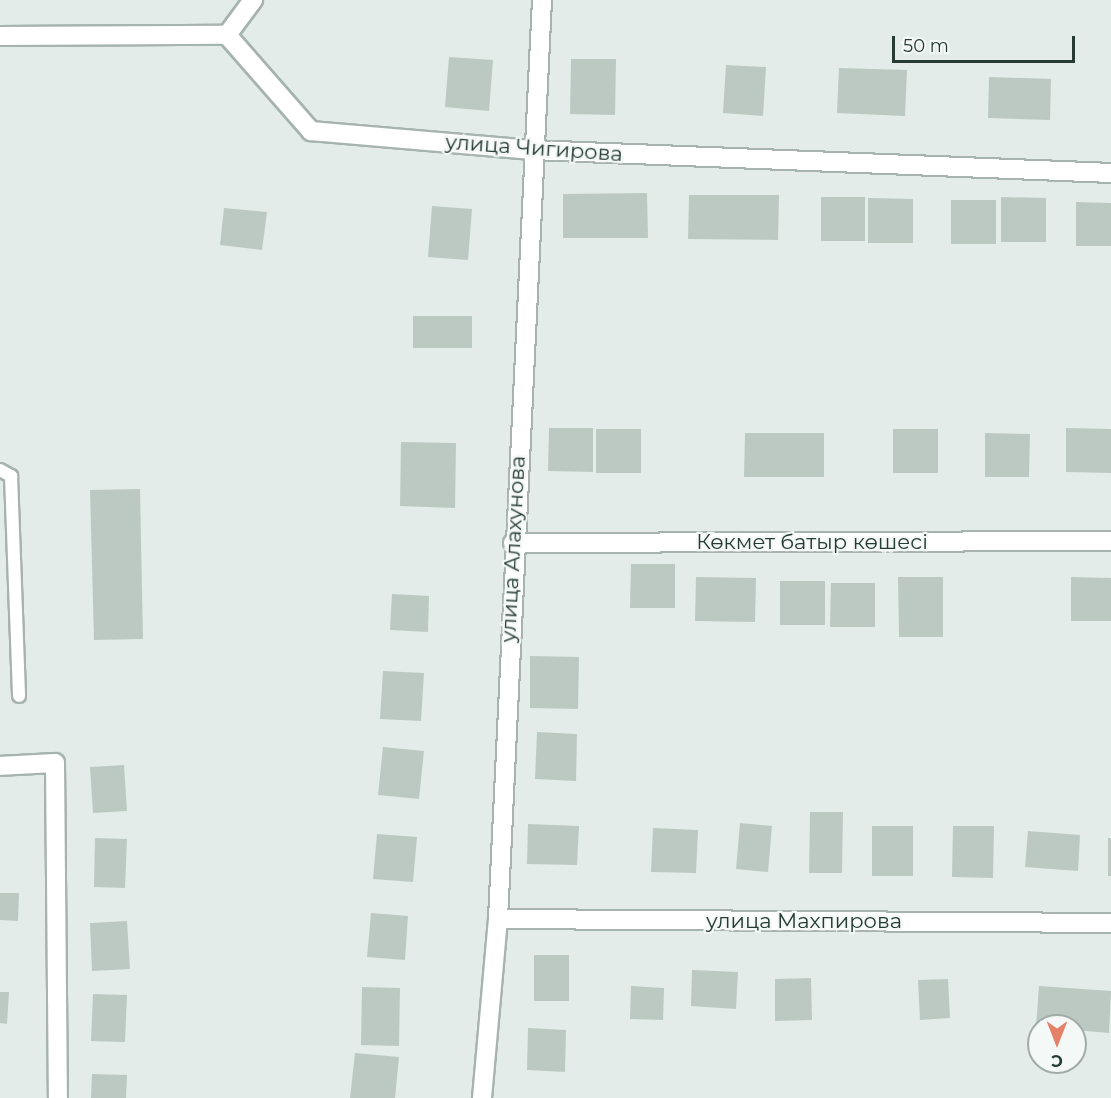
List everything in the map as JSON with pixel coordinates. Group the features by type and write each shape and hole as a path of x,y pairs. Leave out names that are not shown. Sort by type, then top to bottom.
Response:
{"street":[{"path":"0,36 227,35 253,0"},
{"name":"улица Алахунова","path":"483,1098 498,919 513,543 532,150 542,0"},
{"name":"улица Чигирова","path":"227,35 311,130 532,150 1111,173"},
{"name":"Көкмет батыр көшесі","path":"513,543 1111,541"},
{"path":"0,766 55,763 58,1098"},
{"name":"улица Махпирова","path":"498,919 1111,923"}],"lane":[{"path":"0,470 11,476 20,696"}],"building":[{"path":"449,57 493,60 489,111 445,107"},
{"path":"571,59 616,59 615,115 570,114"},
{"path":"726,65 766,67 763,116 723,113"},
{"path":"839,68 907,70 905,116 837,113"},
{"path":"989,77 1051,79 1050,120 988,118"},
{"path":"647,193 648,238 563,238 563,194"},
{"path":"689,195 779,195 778,240 688,239"},
{"path":"821,197 865,197 865,241 821,241"},
{"path":"1001,197 1046,198 1046,242 1001,242"},
{"path":"868,198 913,199 913,243 868,243"},
{"path":"951,200 996,200 996,244 951,244"},
{"path":"1076,202 1111,203 1111,246 1076,246"},
{"path":"432,206 472,209 468,260 428,257"},
{"path":"224,208 267,212 262,250 220,245"},
{"path":"413,316 472,316 472,348 413,348"},
{"path":"549,428 593,428 593,472 548,471"},
{"path":"1066,428 1111,429 1111,473 1066,472"},
{"path":"596,429 641,429 641,473 596,473"},
{"path":"893,429 938,429 938,473 893,473"},
{"path":"745,433 824,433 824,477 744,477"},
{"path":"985,433 1030,434 1029,477 985,477"},
{"path":"401,442 456,443 455,508 400,506"},
{"path":"140,489 143,639 94,640 90,490"},
{"path":"631,564 675,564 675,608 630,608"},
{"path":"696,577 756,578 755,622 695,621"},
{"path":"898,577 943,577 943,637 899,637"},
{"path":"1071,577 1111,578 1111,621 1071,621"},
{"path":"780,581 825,581 825,625 780,625"},
{"path":"831,583 875,583 875,627 830,627"},
{"path":"392,594 429,596 428,632 390,630"},
{"path":"530,656 579,657 578,709 530,708"},
{"path":"383,671 424,673 421,721 380,719"},
{"path":"537,732 577,734 576,781 535,779"},
{"path":"383,747 424,751 419,799 378,795"},
{"path":"124,765 127,811 93,813 90,767"},
{"path":"810,812 843,812 842,873 809,873"},
{"path":"740,823 772,826 768,872 736,869"},
{"path":"528,824 579,826 577,865 527,864"},
{"path":"872,826 913,826 913,876 872,876"},
{"path":"953,826 994,826 993,878 952,877"},
{"path":"653,828 698,830 696,873 651,872"},
{"path":"1028,831 1080,835 1078,871 1025,867"},
{"path":"377,834 417,837 413,882 373,879"},
{"path":"95,838 127,839 125,888 94,887"},
{"path":"1108,838 1111,838 1111,876 1108,876"},
{"path":"0,893 19,893 18,921 0,920"},
{"path":"371,913 408,916 405,960 367,957"},
{"path":"127,921 130,969 92,971 90,923"},
{"path":"534,955 569,955 569,1001 534,1001"},
{"path":"692,970 738,972 736,1009 691,1006"},
{"path":"811,978 812,1020 775,1021 775,979"},
{"path":"948,979 950,1018 920,1020 918,980"},
{"path":"631,986 664,988 663,1020 630,1019"},
{"path":"1039,986 1111,991 1109,1033 1087,1031 1087,1014 1037,1014"},
{"path":"362,987 400,988 399,1046 361,1045"},
{"path":"0,992 9,992 7,1024 0,1023"},
{"path":"93,994 127,995 125,1042 91,1041"},
{"path":"528,1028 566,1030 565,1072 527,1070"},
{"path":"355,1053 399,1057 395,1098 350,1098"},
{"path":"92,1074 127,1075 126,1098 91,1098"}]}
